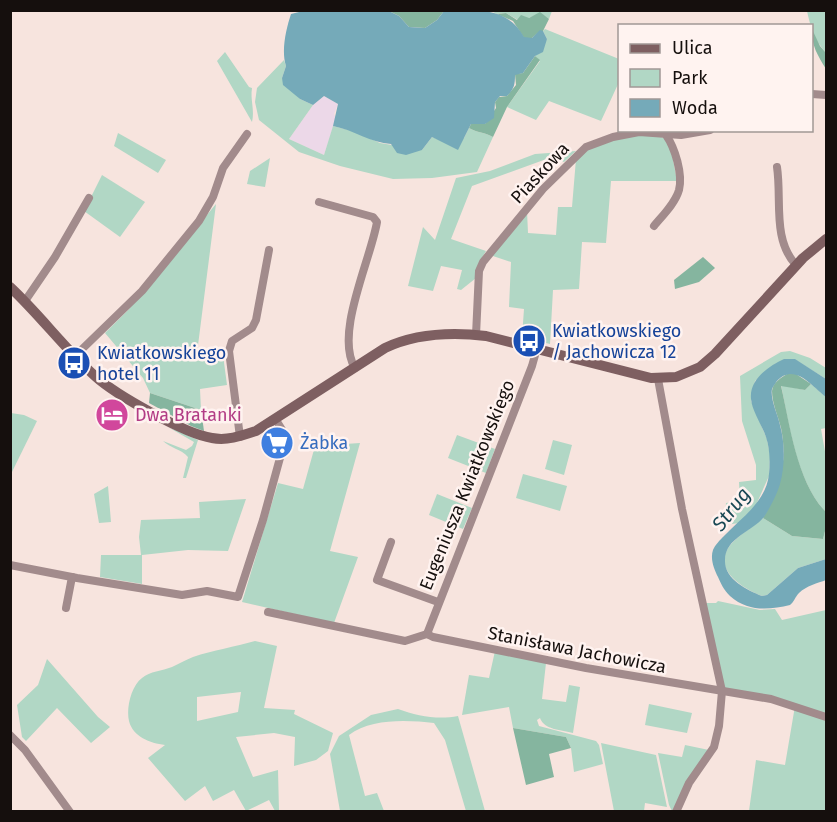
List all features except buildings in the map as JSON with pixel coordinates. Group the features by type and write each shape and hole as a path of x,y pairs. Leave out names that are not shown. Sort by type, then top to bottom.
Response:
{"street":[{"name":"Piaskowa","path":"476,335 479,271 483,262 558,173 586,147 599,141 639,132 681,135 698,132"},
{"path":"75,355 142,291 199,221 213,197 223,168 247,134"},
{"path":"654,226 674,200 679,189 673,145 666,135"},
{"path":"777,168 782,240 787,255 796,265"},
{"path":"26,302 89,198"},
{"path":"319,202 373,218 377,222 363,268 349,332 349,356 355,368"},
{"path":"10,287 89,370 112,389 184,429 211,438 222,439 256,431 385,348 414,337 476,335 537,348 642,376 658,379 684,375 708,360 796,265 826,238"},
{"path":"240,436 229,351 232,340 252,328 256,320 269,250"},
{"name":"Eugeniusza Kwiatkowskiego","path":"427,634 537,348"},
{"path":"658,379 682,509 722,691 719,726 714,747 689,783 676,812"},
{"path":"10,565 182,595 207,591 238,597 263,520 286,436 276,420"},
{"path":"391,542 377,580 438,602"},
{"path":"66,608 72,577"},
{"path":"268,612 405,640 427,634"},
{"name":"Stanisława Jachowicza","path":"427,634 522,656 771,699 826,717"},
{"path":"10,735 26,750 70,812"}],"shaded area":[{"path":"324,96 338,104 324,155 289,139 313,105"}],"green space":[{"path":"389,11 444,11 437,20 425,28 409,27 399,16"},
{"path":"491,11 552,11 549,19 540,13 518,20 506,13 497,14"},
{"path":"807,11 826,11 826,53 813,33 813,24 810,22"},
{"path":"540,12 549,19 543,31 532,38 524,38 513,21 497,14 506,13 517,20 521,15 529,18"},
{"path":"545,29 618,59 618,84 601,121 549,101 536,120 507,107 540,61 535,56 547,39 543,31"},
{"path":"813,31 826,53 826,69 818,55 814,45"},
{"path":"225,52 249,87 252,88 252,122 217,61"},
{"path":"535,56 540,60 507,107 493,137 469,128 471,124 485,124 496,108 495,102 499,97 507,96 516,85 515,74 523,73"},
{"path":"284,60 286,66 282,78 300,99 313,105 289,139 324,155 333,126 353,131 380,143 422,150 432,137 443,141 464,138 469,128 493,137 477,172 432,178 393,179 340,166 299,152 259,120 255,102 257,88"},
{"path":"118,133 166,160 158,173 114,146"},
{"path":"635,135 658,136 670,143 677,181 611,181 606,243 582,242 579,289 553,290 550,344 522,337 524,309 509,307 511,262 490,255 527,211 528,233 556,235 558,207 572,207 576,159 603,142"},
{"path":"576,151 564,162 552,157 472,186 451,239 486,251 480,261 476,278 461,290 457,289 462,270 441,266 433,291 408,286 423,227 435,240 456,178 490,171 535,154"},
{"path":"270,158 265,187 247,184 250,171"},
{"path":"102,175 145,202 120,237 84,211"},
{"path":"216,204 196,361 223,355 227,385 200,389 201,410 150,393 143,378 105,333 129,309"},
{"path":"703,257 715,268 699,282 675,289 674,280"},
{"path":"790,351 810,358 826,368 826,379 794,359 775,364 755,381 751,401 767,439 770,455 769,476 756,505 739,523 725,525 726,503 740,501 739,482 756,480 756,465 742,421 740,376 781,352"},
{"path":"787,374 796,374 811,384 805,390 781,386 801,470 816,500 826,512 823,539 792,536 763,518 778,485 784,452 772,391 776,383"},
{"path":"811,384 826,397 826,428 821,429 826,457 826,512 816,500 801,469 791,435 781,385 805,390"},
{"path":"150,393 201,410 204,431 149,403"},
{"path":"11,413 24,415 37,421 11,474"},
{"path":"168,427 198,440 186,478 183,478 188,457 163,441 186,450 194,442"},
{"path":"457,435 495,449 486,473 448,458"},
{"path":"553,440 572,445 564,475 545,469"},
{"path":"360,443 330,551 358,557 334,623 242,602 278,483 303,489 315,446"},
{"path":"523,474 567,486 560,511 516,498"},
{"path":"108,486 111,522 99,523 94,494"},
{"path":"437,494 472,508 463,529 429,515"},
{"path":"246,499 228,551 188,550 142,555 142,584 100,577 101,555 141,555 139,537 141,520 200,518 199,502"},
{"path":"763,518 792,536 823,539 826,527 826,559 798,568 767,595 762,596 737,582 730,575 724,560 726,551 733,542"},
{"path":"718,601 760,610 775,609 782,620 826,610 826,811 749,811 756,760 785,765 795,706 724,689 706,603"},
{"path":"255,641 277,646 264,708 295,710 294,714 333,733 328,751 316,760 294,766 295,737 274,733 236,737 253,777 278,770 279,811 275,811 269,800 246,811 234,790 213,801 205,786 185,801 148,758 165,745 143,738 131,727 128,716 132,692 138,682 152,672 172,667 190,658","holes":["241,692 238,712 197,721 197,697"]},
{"path":"495,651 546,663 542,699 566,702 569,685 580,687 573,733 549,727 540,718 537,720 539,726 596,741 603,764 574,772 571,748 566,737 513,728 509,707 462,715 469,675 489,678"},
{"path":"47,659 98,717 110,727 91,743 57,708 26,741 22,737 17,705 38,685"},
{"path":"649,704 692,713 687,733 645,725"},
{"path":"398,709 428,717 458,716 485,811 466,811 445,740 434,723 401,721 379,723 358,729 349,735 365,796 377,793 384,811 340,811 330,754 339,736 371,715"},
{"path":"513,728 566,737 571,748 549,754 554,777 526,785"},
{"path":"601,743 656,755 667,807 645,803 644,811 614,811"},
{"path":"685,745 709,750 672,811 658,753 682,757"}],"water":[{"path":"303,11 389,11 399,16 409,27 425,28 437,20 444,11 490,12 509,20 524,37 532,38 540,30 547,39 543,52 535,56 523,73 515,75 514,87 507,96 500,96 495,102 494,118 485,124 471,124 458,150 432,137 422,150 406,155 397,153 391,144 333,126 338,104 324,96 313,105 300,99 283,85 287,26 291,14"},
{"path":"784,359 795,359 826,379 826,397 797,375 784,376 772,389 784,447 780,484 764,517 734,540 726,552 726,567 728,573 738,583 762,596 767,595 798,568 826,559 826,580 802,591 790,605 759,608 744,605 728,594 715,571 712,553 718,543 758,501 767,484 770,465 768,446 753,408 751,392 761,374"}],"place":[{"name":"Kwiatkowskiego / Jachowicza 12","path":"529,341"},
{"name":"Kwiatkowskiego hotel 11","path":"74,363"},
{"name":"Dwa Bratanki","path":"112,415"},
{"name":"Żabka","path":"277,443"}],"water label":[{"name":"Strug","path":"731,509"}]}
